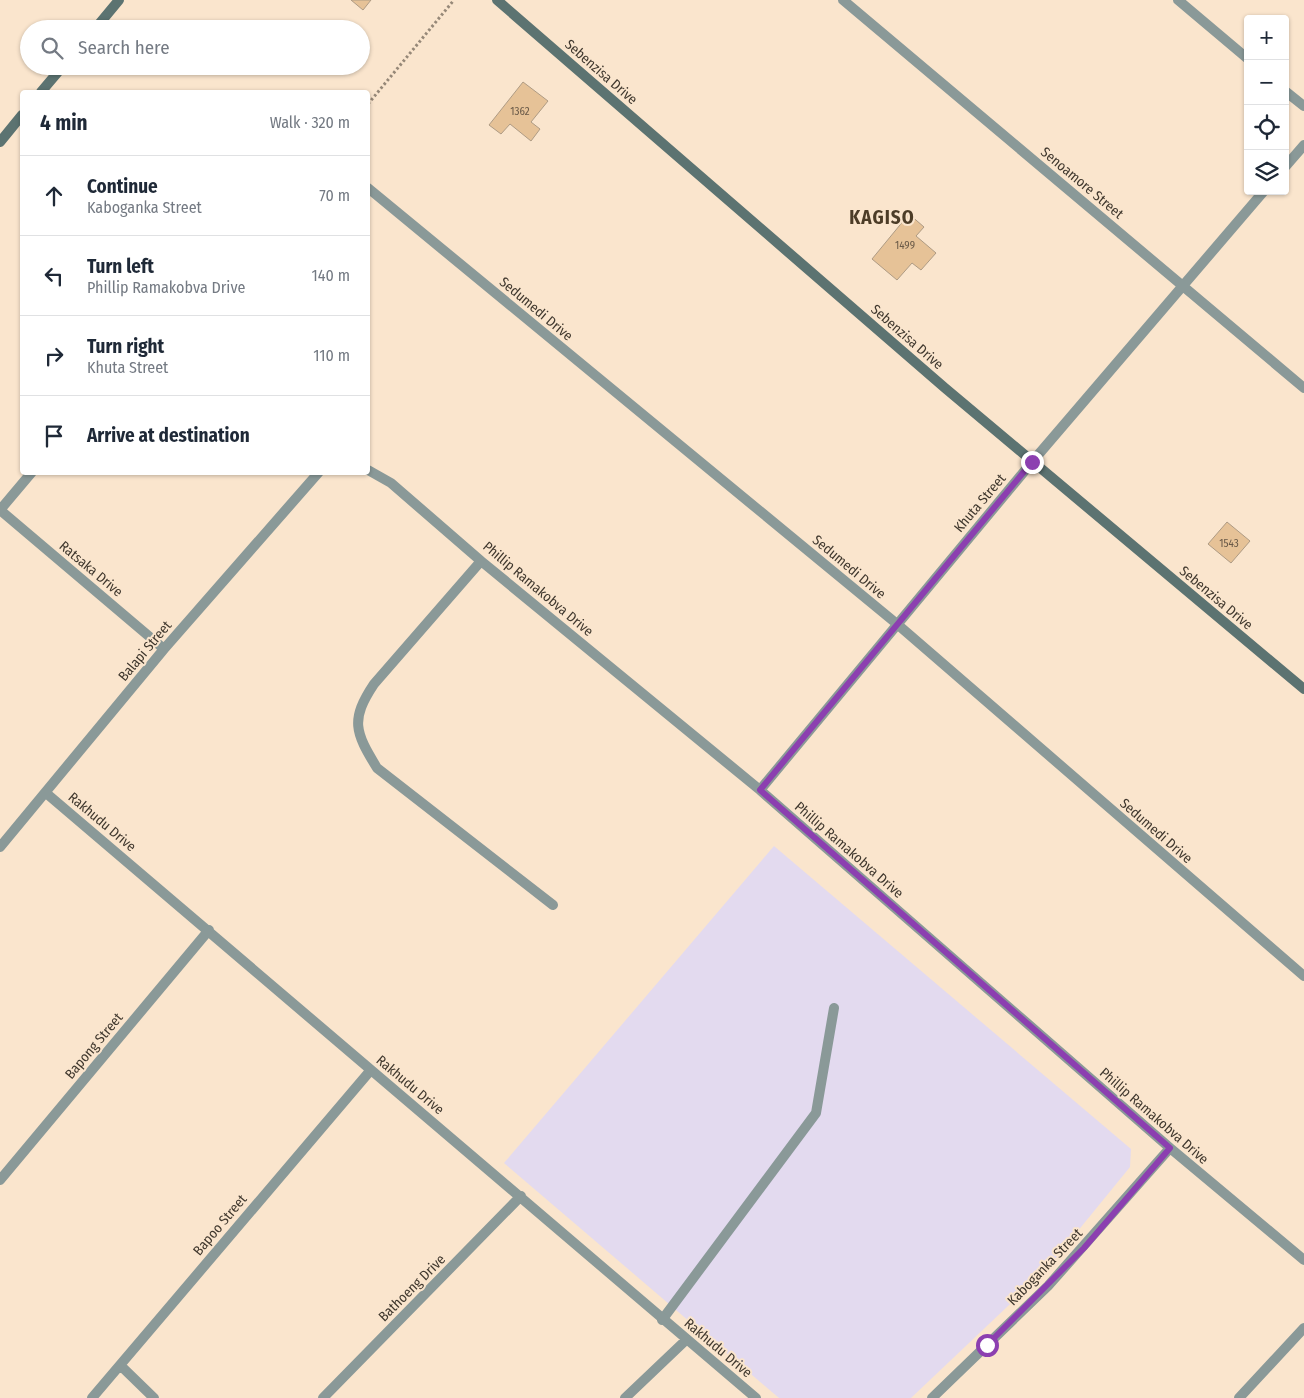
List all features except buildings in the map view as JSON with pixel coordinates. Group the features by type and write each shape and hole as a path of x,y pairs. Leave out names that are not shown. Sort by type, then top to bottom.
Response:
{"street":[{"path":"102,20 119,0"},
{"name":"Sebenzisa Drive","path":"497,0 1032,462 1304,689"},
{"name":"Senoamore Street","path":"842,0 1304,388"},
{"path":"1178,0 1244,56"},
{"path":"43,90 55,75"},
{"path":"1289,93 1304,106"},
{"path":"0,142 20,117"},
{"path":"1289,163 1304,146"},
{"name":"Sedumedi Drive","path":"370,190 897,624 1304,976"},
{"name":"Khuta Street","path":"760,790 1032,462 1261,195"},
{"name":"Phillip Ramakobva Drive","path":"370,471 391,483 481,561 760,790 1170,1148 1304,1260"},
{"path":"0,510 29,475"},
{"name":"Balapi Street","path":"0,847 164,649 315,475"},
{"name":"Ratsaka Drive","path":"0,510 164,649"},
{"path":"481,561 374,684 360,705 358,719 360,736 377,768 552,905"},
{"name":"Rakhudu Drive","path":"46,793 208,930 370,1071 521,1196 662,1320 756,1398"},
{"name":"Bapong Street","path":"0,1180 208,930"},
{"path":"662,1320 816,1113 834,1008"},
{"name":"Bapoo Street","path":"92,1398 370,1071"},
{"name":"Kaboganka Street","path":"932,1398 1054,1279 1170,1148"},
{"name":"Bathoeng Drive","path":"323,1398 521,1196"},
{"path":"1239,1398 1304,1328"},
{"path":"625,1398 686,1340"},
{"path":"120,1365 154,1398"}],"path":[{"path":"370,102 454,0"}],"shaded area":[{"path":"774,846 1131,1149 1130,1167 1046,1270 911,1398 779,1398 504,1163"}],"district":[{"name":"KAGISO","path":"882,217"}],"route":[{"path":"987,1345 1084,1248 1170,1148 760,790 1032,462"}]}
